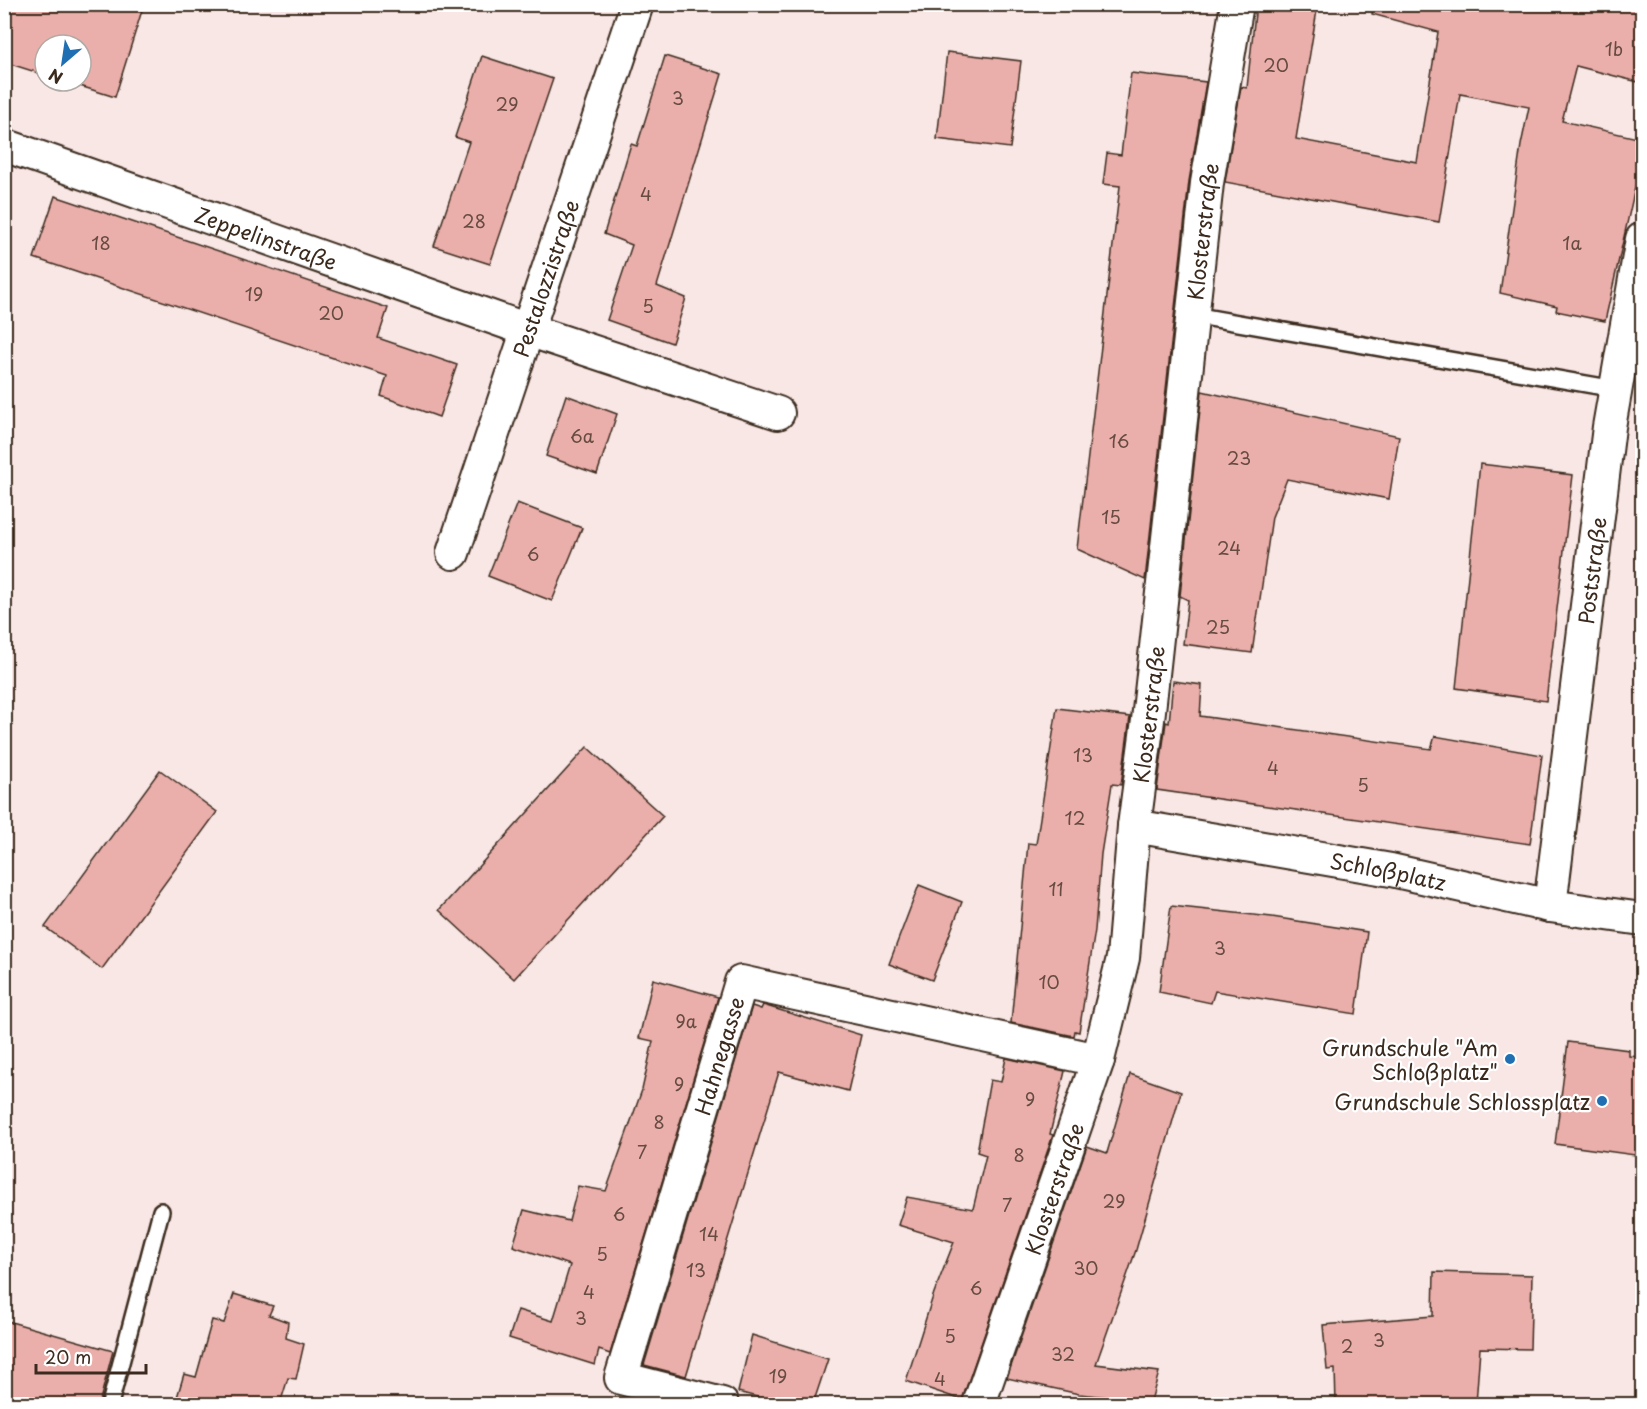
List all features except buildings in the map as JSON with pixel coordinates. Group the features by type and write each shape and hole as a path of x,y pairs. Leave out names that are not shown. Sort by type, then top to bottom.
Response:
{"street":[{"name":"Pestalozzistraße","path":"453,553 637,4"},
{"name":"Klosterstraße","path":"979,1404 1098,1060 1124,958 1134,826 1149,720 1207,183 1238,4"},
{"name":"Zeppelinstraße","path":"4,144 528,330 778,413"},
{"name":"Poststraße","path":"1550,906 1615,389 1642,238"},
{"name":"Schloßplatz","path":"1134,826 1391,870 1550,906 1642,920"},
{"name":"Hahnegasse","path":"722,1404 621,1378 741,982 1098,1060"}],"lane":[{"path":"1193,315 1615,389"},
{"path":"110,1404 161,1211"}],"place":[{"name":"Grundschule \"Am Schloßplatz\"","path":"1510,1059"},
{"name":"Grundschule Schlossplatz","path":"1602,1101"}]}
